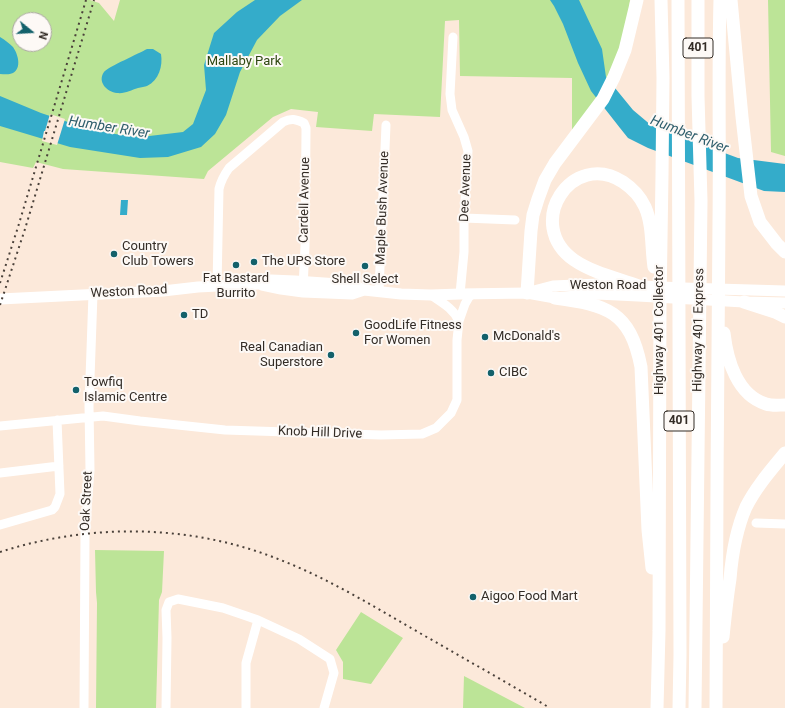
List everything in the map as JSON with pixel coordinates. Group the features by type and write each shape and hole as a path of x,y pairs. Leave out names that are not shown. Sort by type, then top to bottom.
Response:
{"highway":[{"path":"528,293 533,215 545,180 555,163 603,99 614,78 625,50 637,0"},
{"name":"Highway 401 Collector","path":"658,708 660,304 663,78 662,0"},
{"name":"Highway 401 Express","path":"678,0 679,708"},
{"name":"Highway 401 Express","path":"695,708 701,201 698,96 698,0"},
{"name":"401","path":"716,708 716,536 719,283 718,103 720,0"},
{"path":"731,0 751,196 760,222 785,252"},
{"path":"639,291 574,260 561,247 554,234 553,210 556,201 561,192 579,178 586,175 595,174 607,176 620,180 636,192 645,206 649,219 660,304"},
{"path":"719,283 725,340 733,370 740,384 749,394 758,400 767,404 785,405"},
{"path":"744,296 785,317"},
{"path":"555,298 595,305 616,316 625,325 632,336 638,351 641,367 648,530 659,631"},
{"path":"716,708 727,599 737,533 740,522 756,489 785,453"}],"main road":[{"name":"Weston Road","path":"0,299 258,284 281,289 303,286 352,294 364,290 430,295 528,293 555,298 639,291 744,296 785,303"},
{"name":"Weston Road","path":"528,293 553,286 599,284 639,291"},
{"name":"Weston Road","path":"744,296 785,291"}],"street":[{"name":"Dee Avenue","path":"453,38 450,94 452,110 464,137 468,151 464,218 464,252 460,294"},
{"name":"Cardell Avenue","path":"216,286 219,188 224,174 283,122 290,119 298,120 304,123 306,128 305,246 303,286"},
{"name":"Maple Bush Avenue","path":"379,291 386,125"},
{"path":"464,218 515,220"},
{"name":"Oak Street","path":"84,708 85,534 90,470 93,294"},
{"name":"Knob Hill Drive","path":"0,426 103,416 225,430 422,434 436,428 451,412 457,400 457,340 459,321 465,304 473,294"},
{"path":"430,295 451,310 459,321"},
{"path":"0,525 55,508 60,494 57,420"},
{"path":"0,473 59,466"},
{"path":"756,523 785,524"},
{"path":"166,708 166,610 169,602 178,600 223,608 258,620 299,639 330,659 334,673 324,708"},
{"path":"246,708 246,663 258,620"}],"green space":[{"name":"Mallaby Park","path":"0,0 90,0 99,3 114,21 120,0 630,0 626,36 614,77 572,133 572,78 460,76 459,20 445,21 440,117 374,114 372,131 316,127 318,112 291,109 273,117 208,171 204,179 63,169 36,162 33,168 0,162"},
{"path":"768,0 785,0 785,156 771,152"},
{"path":"95,550 164,551 162,592 159,600 156,708 96,708 97,603"},
{"path":"361,612 403,638 371,684 343,679 343,662 336,650"},
{"path":"464,676 525,708 463,708"}],"water":[{"path":"255,0 302,0 280,16 257,40 240,72 226,115 215,134 201,147 168,157 140,158 70,147 0,126 0,96 41,113 80,126 115,134 141,137 183,132 193,124 206,90 204,65 214,33 237,12"},
{"path":"550,0 579,0 602,49 606,77 633,110 652,126 738,158 785,164 785,192 764,191 648,148 628,138 591,91 563,24"},
{"path":"0,37 12,46 12,52 16,52 18,57 18,68 11,74 0,74"},
{"path":"147,49 153,49 161,54 161,68 155,80 146,86 120,93 110,91 104,86 102,83 102,76 104,72"},
{"path":"121,200 128,200 127,215 120,215"}],"pier":[{"path":"50,114 65,119 57,145 42,141"}],"railway":[{"path":"0,283 86,0"},
{"path":"0,305 25,229 94,0"},
{"path":"0,552 69,536 104,532 175,534 210,539 244,547 278,559 329,582 379,609 550,708"}],"place":[{"name":"Country Club Towers","path":"114,254"},
{"name":"The UPS Store","path":"254,262"},
{"name":"Fat Bastard Burrito","path":"236,265"},
{"name":"Shell Select","path":"365,266"},
{"name":"TD","path":"184,315"},
{"name":"GoodLife Fitness For Women","path":"356,333"},
{"name":"McDonald's","path":"485,337"},
{"name":"Real Canadian Superstore","path":"331,355"},
{"name":"CIBC","path":"491,373"},
{"name":"Towfiq Islamic Centre","path":"76,390"},
{"name":"Aigoo Food Mart","path":"473,597"}],"water label":[{"name":"Humber River","path":"109,128"},
{"name":"Humber River","path":"689,135"}]}
